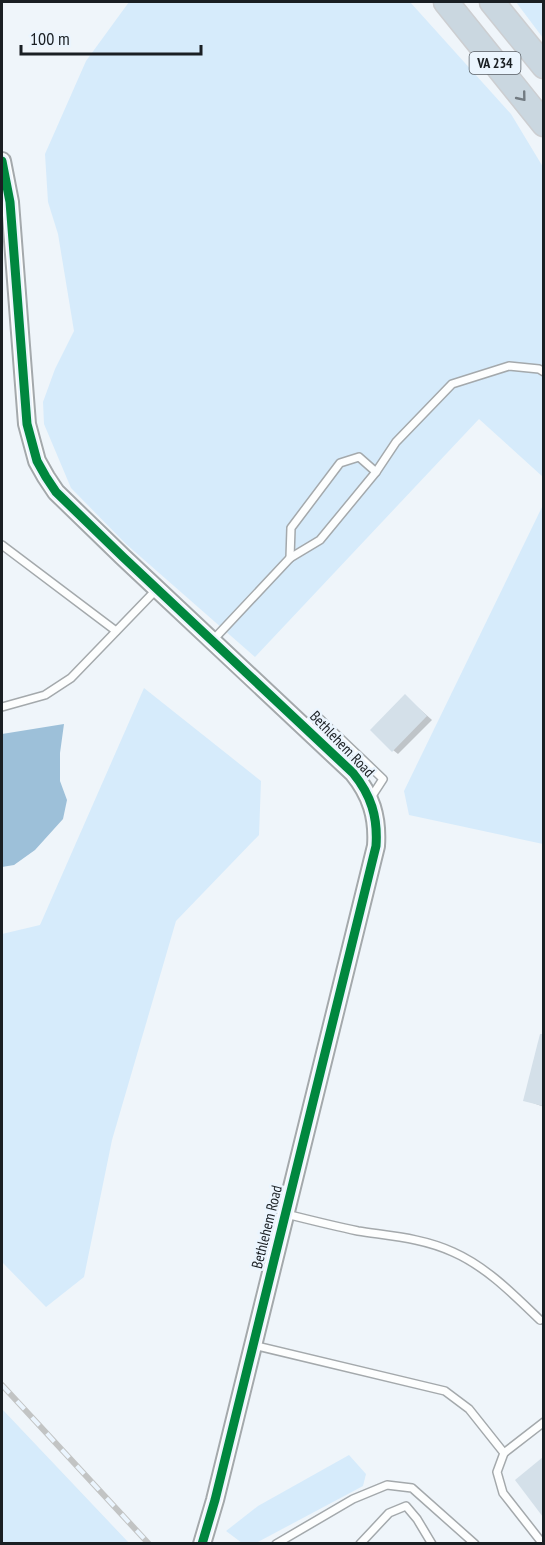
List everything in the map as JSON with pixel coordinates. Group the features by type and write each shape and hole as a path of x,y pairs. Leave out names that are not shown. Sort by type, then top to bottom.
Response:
{"highway":[{"name":"VA 234","path":"446,2 543,124"},
{"name":"VA 234","path":"492,2 543,66"}],"street":[{"name":"Bethlehem Road","path":"2,161 10,202 27,424 37,461 56,492 353,773 370,799 377,830 376,846 286,1214 202,1544"}],"lane":[{"path":"213,640 290,558 320,540 376,472 396,442 453,384 509,366 539,369 543,372"},
{"path":"290,558 291,528 340,463 358,457 376,472"},
{"path":"2,545 116,631"},
{"path":"2,707 45,695 71,678 157,588"},
{"path":"286,1214 337,1227 411,1238 447,1249 486,1272 540,1320"},
{"path":"253,1345 445,1391 469,1409 504,1453"},
{"path":"543,1422 504,1453 497,1472 503,1493 543,1544"},
{"path":"276,1544 353,1499 387,1485 412,1488 475,1544"},
{"path":"360,1544 389,1513 406,1506 432,1544"}],"shaded area":[{"path":"129,2 410,2 511,114 543,167 543,477 479,419 255,657 126,544 71,488 44,424 43,402 55,369 74,331 58,234 48,202 45,154 86,61"},
{"path":"516,2 543,2 543,38"},
{"path":"543,505 543,844 409,815 404,791"},
{"path":"144,688 261,781 259,835 176,921 112,1140 84,1277 46,1307 2,1262 2,934 40,925"},
{"path":"64,724 60,753 60,781 67,800 63,819 35,850 14,865 2,867 2,734"},
{"path":"2,1409 129,1543 2,1543"},
{"path":"349,1455 366,1474 363,1486 256,1543 242,1543 226,1531 258,1506"}],"building":[{"path":"405,694 427,716 392,752 370,730"},
{"path":"540,1034 543,1034 543,1106 523,1101"},
{"path":"543,1457 543,1517 515,1480"}],"railway":[{"path":"2,1385 149,1544"}],"cycle path":[{"path":"2,161 10,202 27,424 37,461 46,477 56,492 123,557 353,773 369,798 376,825 376,846 215,1500 202,1544"}]}
